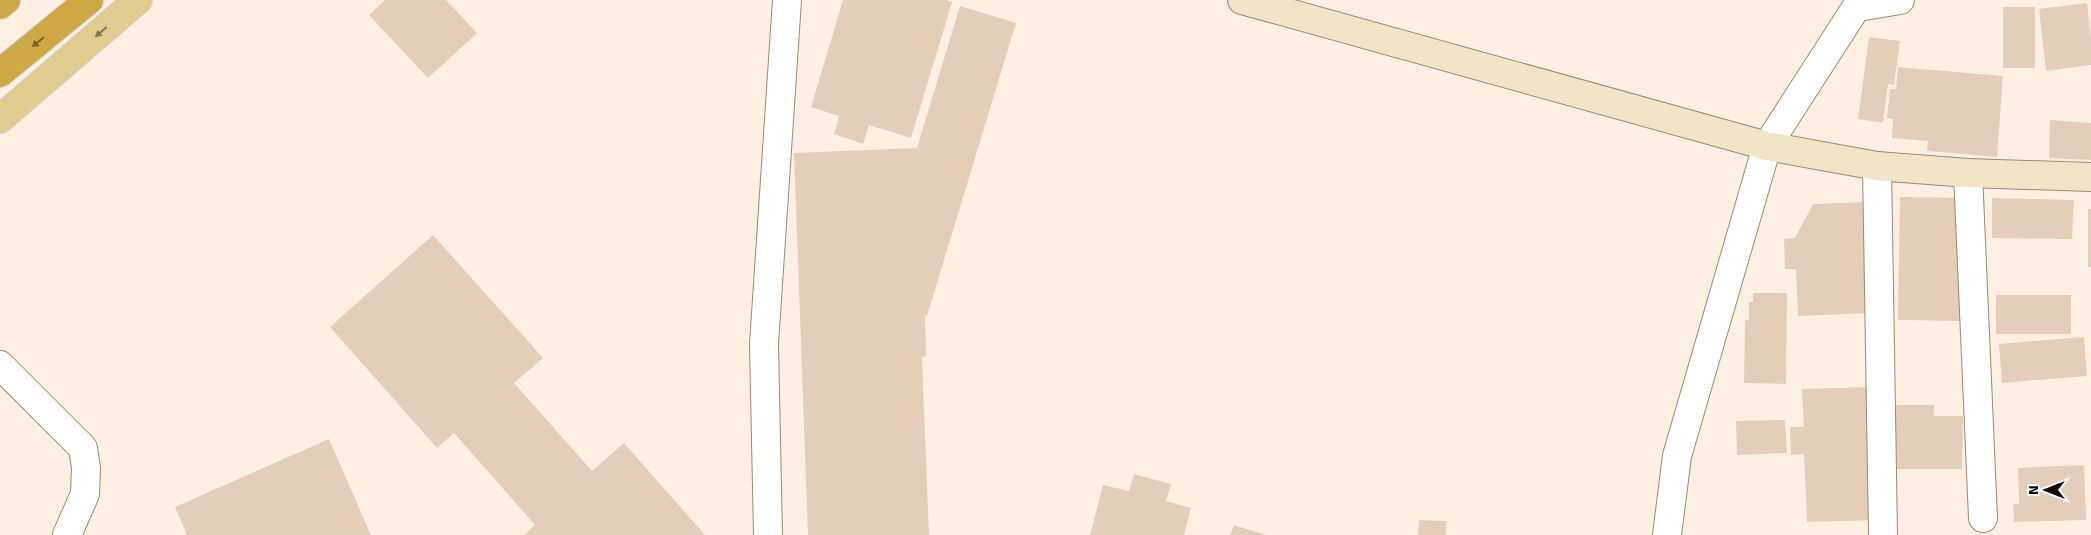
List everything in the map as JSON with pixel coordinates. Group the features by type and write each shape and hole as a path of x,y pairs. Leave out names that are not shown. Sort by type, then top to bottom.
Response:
{"highway":[{"path":"0,5 6,0"},
{"path":"0,73 89,0"}],"main road":[{"path":"0,119 138,0"},
{"path":"1242,0 1767,146 1877,166 1968,173 2091,177"}],"street":[{"path":"768,535 764,344 787,0"},
{"path":"1659,535 1677,456 1767,146 1860,4 1900,0"},
{"path":"1877,166 1883,535"},
{"path":"1968,173 1983,518"},
{"path":"0,365 84,448 86,468 85,494 67,535"}],"building":[{"path":"385,0 446,0 477,33 428,78 369,15"},
{"path":"843,0 946,0 952,2 911,138 869,125 863,144 834,134 839,116 811,107"},
{"path":"2087,3 2091,39 2091,65 2046,71 2039,9"},
{"path":"960,6 1016,23 927,316 925,315 926,356 922,357 929,535 808,535 794,153 917,148"},
{"path":"2003,7 2035,7 2035,68 2003,68"},
{"path":"1869,37 1900,41 1894,85 1888,84 1883,123 1858,119"},
{"path":"1898,67 2003,76 1997,157 1927,151 1928,141 1892,138 1893,119 1887,118 1890,89 1896,89"},
{"path":"2050,120 2091,123 2091,160 2049,158"},
{"path":"1900,197 1967,198 1965,321 1898,320"},
{"path":"1992,198 2074,200 2072,239 1992,238"},
{"path":"1868,202 1873,313 1798,316 1796,269 1785,269 1784,239 1795,238 1813,204"},
{"path":"2088,209 2091,209 2091,267 2088,267"},
{"path":"433,235 543,358 514,383 592,471 624,443 705,535 524,535 535,525 454,433 437,448 330,327"},
{"path":"1753,293 1787,293 1786,384 1744,383 1745,320 1749,320 1749,302 1753,302"},
{"path":"1996,295 2071,295 2071,334 1996,334"},
{"path":"2084,337 2087,376 2002,383 1999,344"},
{"path":"1875,387 1880,520 1807,522 1804,454 1791,455 1790,427 1804,427 1802,389"},
{"path":"1896,405 1934,405 1934,416 1963,416 1962,469 1895,469"},
{"path":"1785,420 1787,453 1737,455 1736,421"},
{"path":"329,439 371,535 187,535 175,507"},
{"path":"2084,465 2086,520 2014,522 2013,504 2019,504 2018,468"},
{"path":"1134,474 1171,484 1166,501 1191,508 1184,535 1090,535 1103,485 1129,491"},
{"path":"1419,520 1446,521 1446,535 1418,535"},
{"path":"1234,525 1266,535 1230,535"}]}
